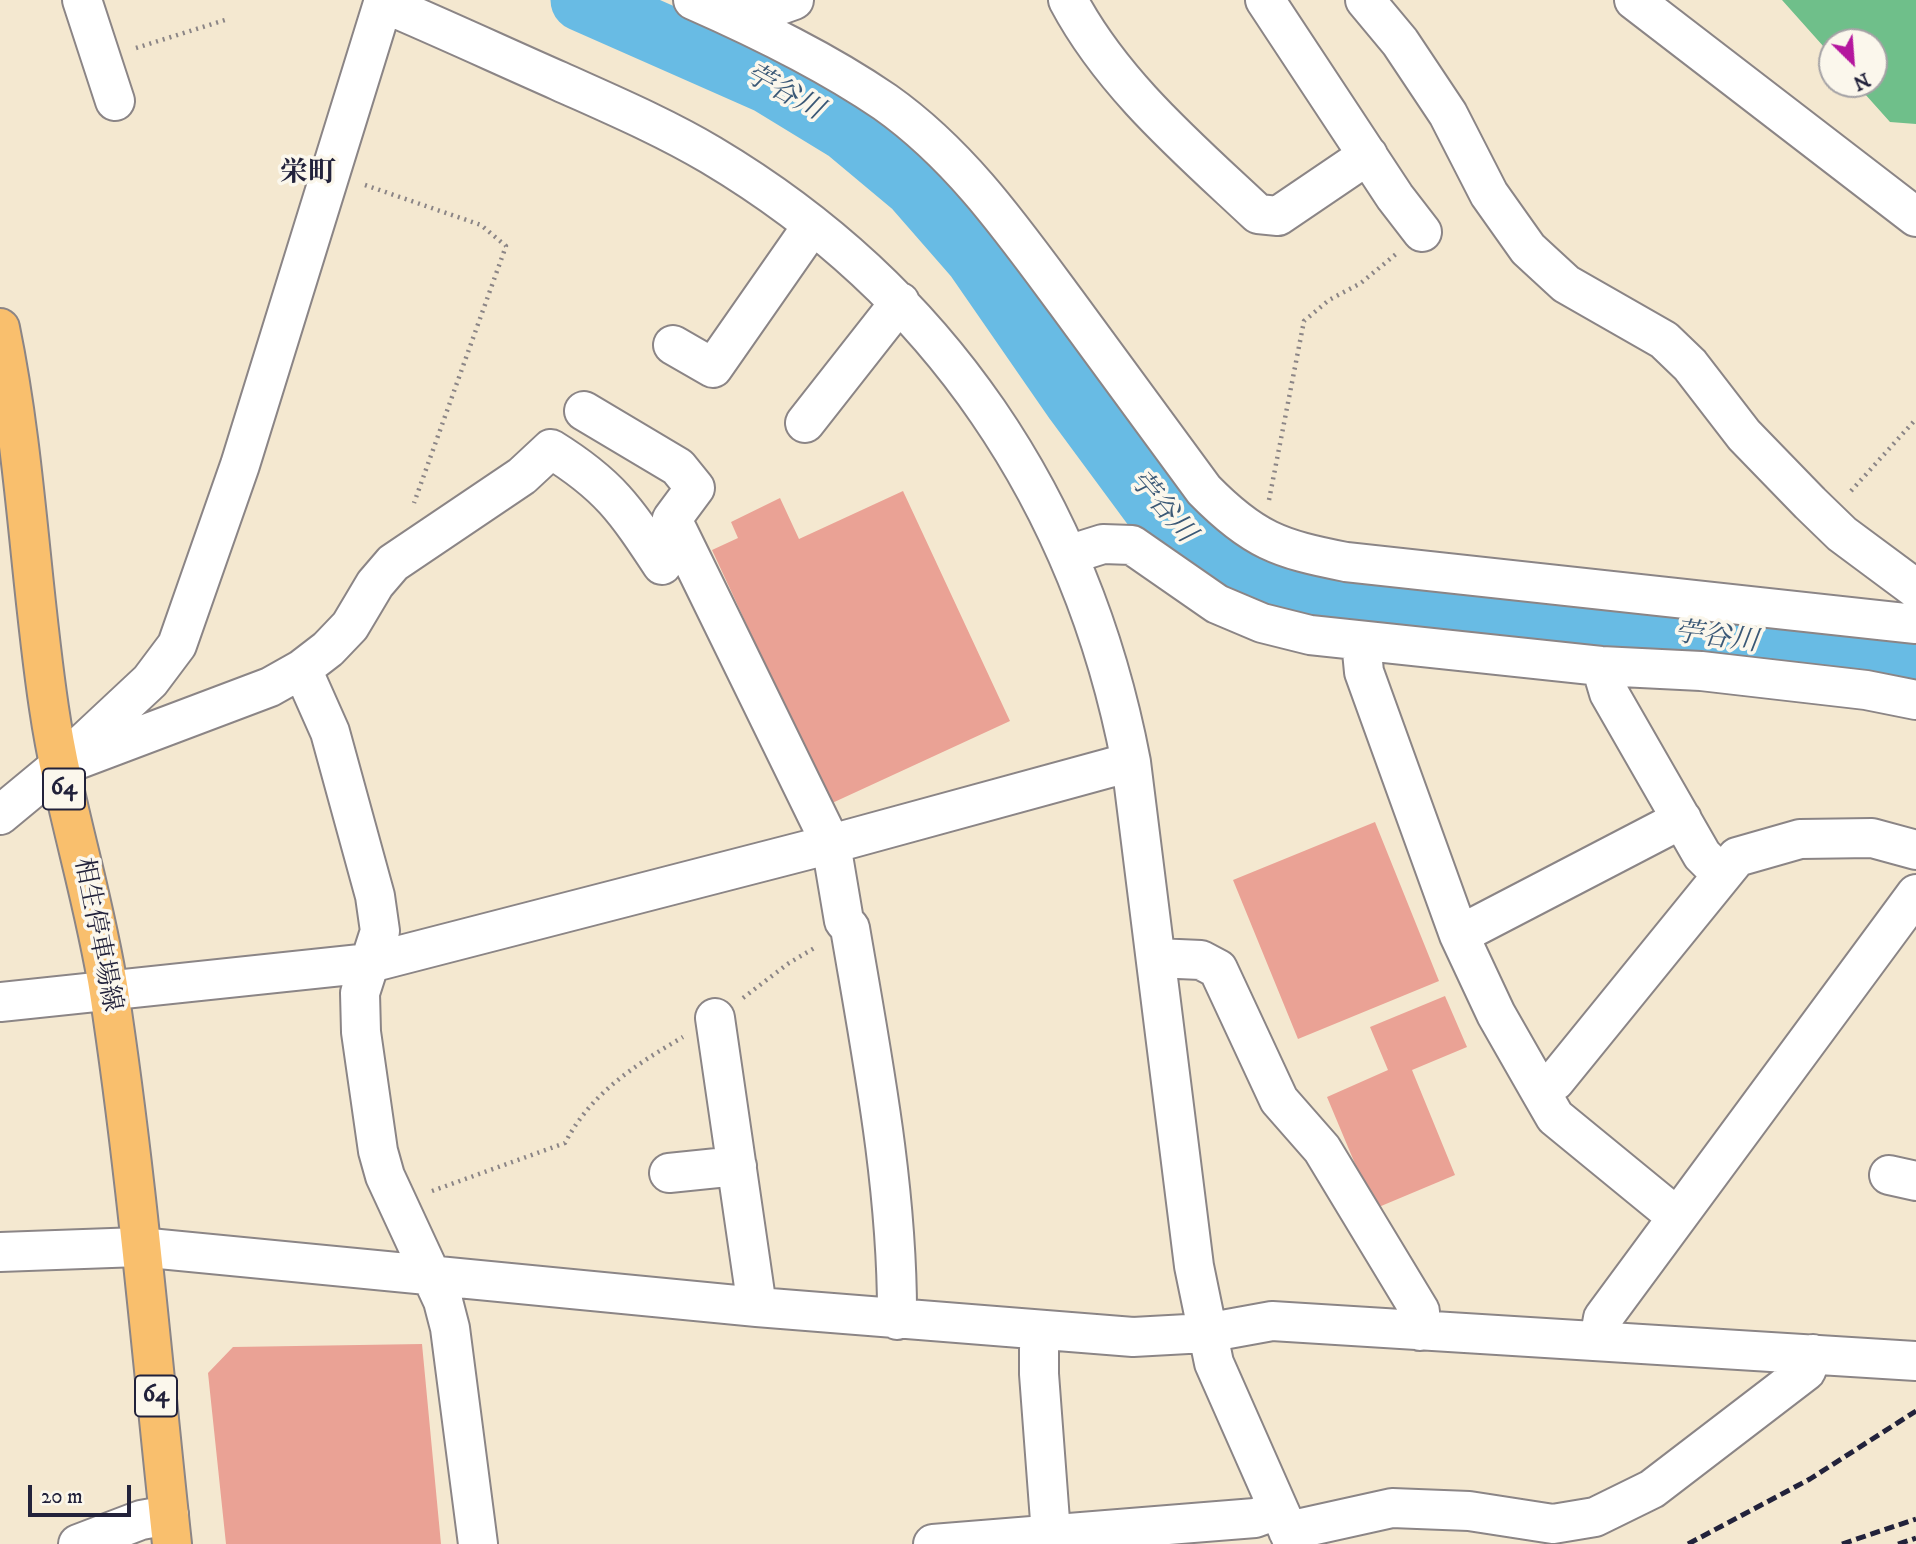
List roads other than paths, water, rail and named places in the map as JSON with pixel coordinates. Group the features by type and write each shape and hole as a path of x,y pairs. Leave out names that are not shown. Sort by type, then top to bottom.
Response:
{"main road":[{"name":"相生停車場線","path":"0,328 22,456 41,644 58,767 91,896 108,989 171,1529"}],"street":[{"path":"82,0 115,101"},
{"path":"692,0 738,20 827,67 886,103 943,152 993,204 1204,490 1231,517 1261,538 1290,551 1346,562 1916,624"},
{"path":"738,20 794,0"},
{"path":"1068,0 1088,38 1158,120 1258,214 1278,216 1368,155"},
{"path":"1265,0 1422,232"},
{"path":"1366,0 1400,41 1448,114 1499,210 1528,248 1566,284 1664,340 1697,374 1744,435 1810,503 1842,534 1916,589"},
{"path":"1634,0 1916,217"},
{"path":"0,815 58,767 150,681 177,645 240,465 383,2 658,126 774,196 900,302 936,341 1004,432 1068,555 1111,673 1131,761 1194,1266 1206,1333 1228,1398 1286,1528"},
{"path":"673,345 713,368 812,226"},
{"path":"806,423 900,302"},
{"path":"584,411 678,467 695,488 672,519 831,844 844,922 850,928 872,1062 897,1253 897,1320"},
{"path":"58,767 270,687 302,669 328,649 349,626 375,584 393,563 522,476 551,449 591,474 626,509 662,565"},
{"path":"1068,555 1103,544 1132,545 1217,604 1262,624 1310,635 1601,666 1701,671 1866,690 1916,700"},
{"path":"1361,641 1364,672 1459,935 1496,1014 1555,1117 1677,1217"},
{"path":"1601,666 1609,693 1702,855 1722,875"},
{"path":"302,669 330,732 375,896 380,931 360,993 361,1032 378,1151 385,1176 443,1301 450,1328 478,1544"},
{"path":"0,1002 370,963 831,844 1131,761"},
{"path":"1459,935 1682,819"},
{"path":"1540,1091 1555,1081 1737,857 1800,839 1872,838 1916,850"},
{"path":"1599,1341 1603,1318 1916,894"},
{"path":"1156,958 1201,960 1218,969 1279,1100 1322,1149 1420,1311 1420,1331"},
{"path":"715,1018 757,1307"},
{"path":"669,1173 737,1166"},
{"path":"0,1252 139,1247 431,1278 897,1320 1133,1337 1206,1333 1272,1321 1916,1361"},
{"path":"1039,1331 1038,1374 1051,1534"},
{"path":"933,1544 1255,1518 1286,1528 1392,1508 1469,1511 1553,1524 1595,1517 1652,1489 1806,1371 1812,1354"},
{"path":"78,1544 141,1520 171,1529"}],"waterway":[{"name":"苧谷川","path":"582,0 770,83 847,130 914,186 976,257 1075,400 1154,507 1208,560 1264,587 1517,620 1734,638 1916,663"}],"railway":[{"path":"1688,1544 1810,1479 1916,1411"},
{"path":"1842,1544 1916,1519"},
{"path":"1898,1544 1916,1538"}],"district":[{"name":"栄町","path":"308,175"}]}
